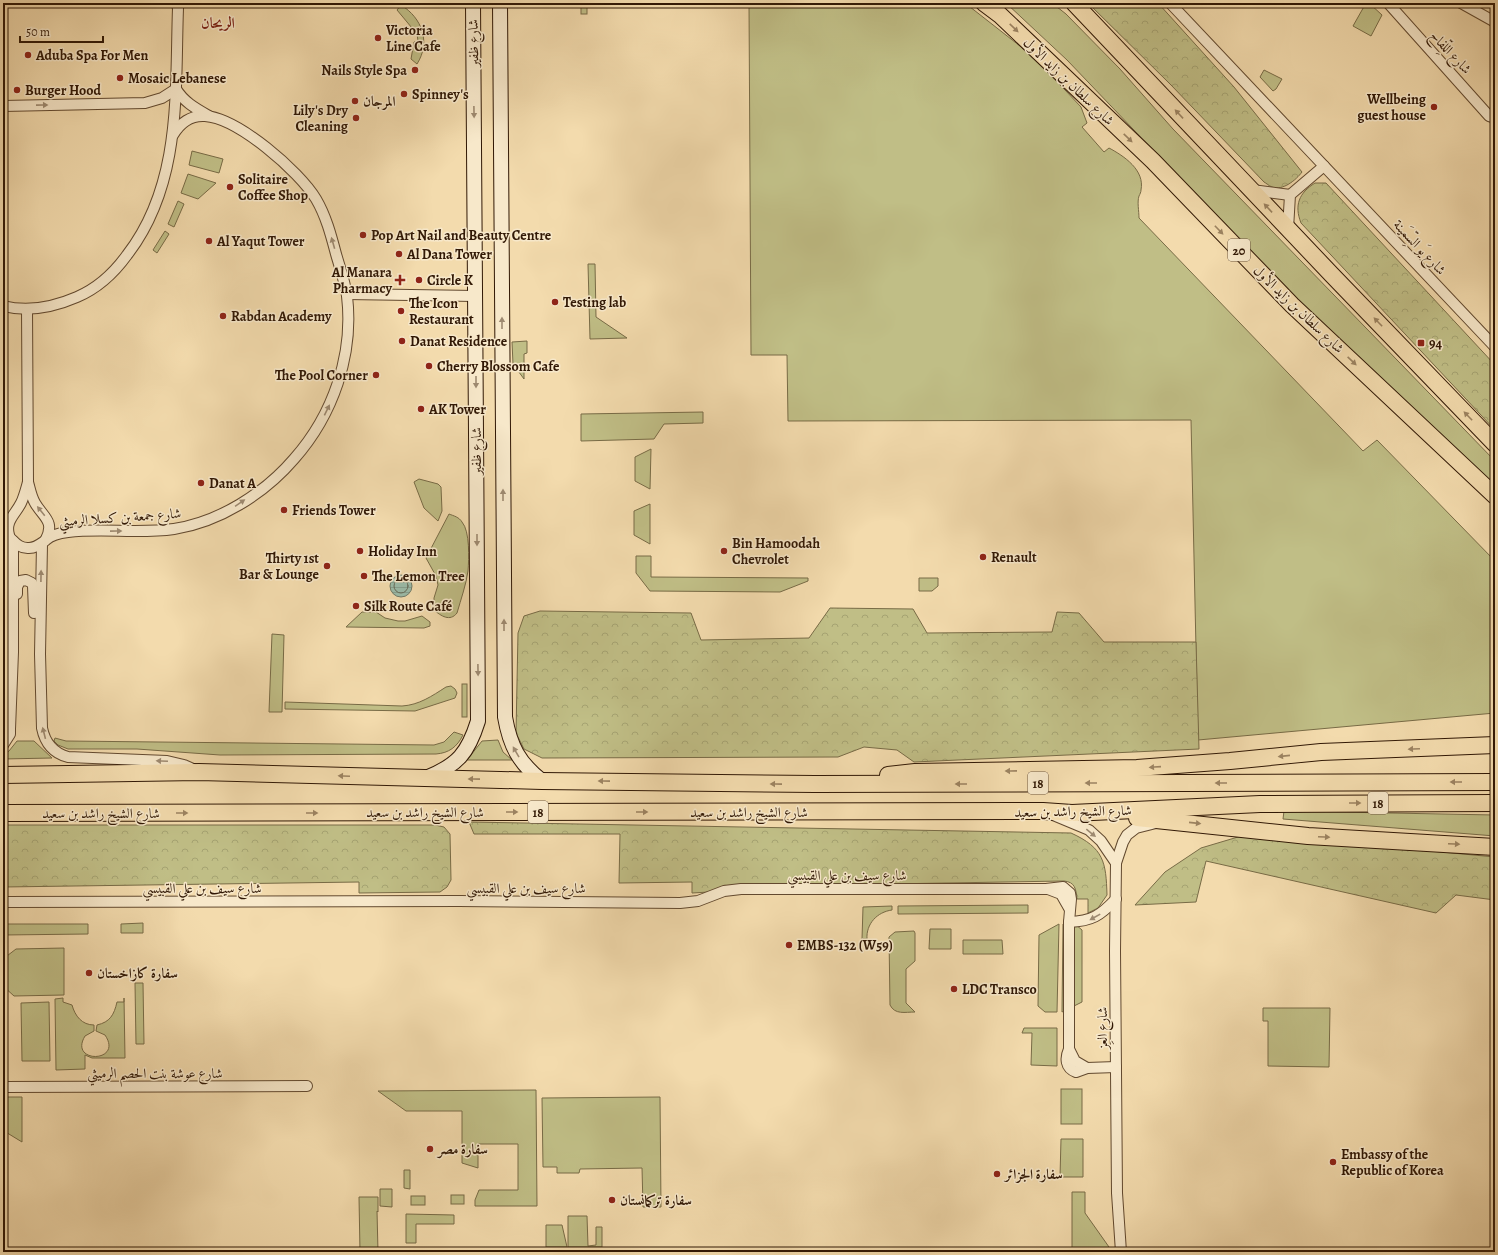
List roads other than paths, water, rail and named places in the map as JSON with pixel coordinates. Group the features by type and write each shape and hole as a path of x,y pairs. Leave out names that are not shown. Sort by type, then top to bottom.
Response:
{"main road":[{"name":"شارع ظفير","path":"426,778 449,768 460,758 468,747 478,720 473,3"},
{"name":"شارع ظفير","path":"500,3 505,717 508,735 516,753 532,773 542,781"},
{"name":"شارع سلطان بن زايد الأول","path":"984,3 1000,15 1153,162 1292,305 1495,496"},
{"path":"1074,3 1288,229 1495,444"},
{"path":"1445,748 1462,740 1495,735"},
{"path":"815,784 916,772 1137,768 1322,752 1495,745"},
{"name":"شارع الشيخ راشد بن سعيد","path":"3,775 199,772 542,781 815,784 1495,782"},
{"name":"شارع الشيخ راشد بن سعيد","path":"3,813 1043,811 1072,813 1260,804 1495,803"},
{"path":"1072,813 1168,821 1308,836 1495,847"}],"street":[{"name":"شارع يَو السِّمَينة","path":"1170,3 1495,345"},
{"name":"شارع اللِّفاح","path":"1388,3 1489,116 1495,118"},
{"path":"1462,3 1495,22"},
{"path":"3,306 27,309 57,304 81,295 103,281 121,263 143,233 159,199 169,164 173,135 176,89 178,5"},
{"path":"3,106 146,103 162,98 176,89"},
{"path":"176,89 180,96 190,105 211,117"},
{"name":"شارع جمعة بن كسلا الرميثي","path":"8,536 20,546 28,548 37,547 56,534 68,532 160,530 186,527 226,513 264,488 286,469 304,448 320,424 333,398 347,344 349,315 347,294 326,218 315,198 305,184 270,150 236,128 211,117 200,116 189,119 180,126 173,135"},
{"path":"1288,229 1290,195 1324,166"},
{"path":"1252,190 1290,195"},
{"path":"347,294 475,296"},
{"path":"27,309 28,482 35,503 49,523 48,534 44,542 40,654 42,728 46,741 58,753 74,758 167,761 184,765 199,772"},
{"path":"3,745 10,734 13,652 8,531 9,522 20,504 28,482"},
{"path":"13,652 18,639 17,587 20,581 26,580 32,583 33,586 36,637 40,654"},
{"path":"1043,811 1089,830 1101,841 1112,855 1116,863"},
{"name":"شارع العِز","path":"1114,1252 1117,1193 1116,863 1127,835 1136,828 1168,821"},
{"name":"شارع سيف بن علي القبيسي","path":"3,902 459,901 680,903 698,901 724,892 741,889 1046,889 1061,894 1070,908 1069,1049 1075,1060 1087,1068 1116,1067"},
{"path":"1069,922 1084,922 1096,917 1116,899"},
{"name":"شارع عوشة بنت الحصم الرميثي","path":"3,1088 307,1086"},
{"name":"شارع العِز","path":"1117,1193 1121,1252"}],"water":[{"path":"401,575 409,578 412,586 409,594 401,597 393,594 390,586 393,578"}],"place":[{"name":"Victoria Line Cafe","path":"378,38"},
{"name":"Aduba Spa For Men","path":"28,55"},
{"name":"Nails Style Spa","path":"415,70"},
{"name":"Mosaic Lebanese","path":"120,78"},
{"name":"Burger Hood","path":"17,90"},
{"name":"Spinney's","path":"404,94"},
{"name":"المرجان","path":"355,101"},
{"name":"Wellbeing guest house","path":"1434,107"},
{"name":"Lily's Dry Cleaning","path":"356,118"},
{"name":"Solitaire Coffee Shop","path":"230,187"},
{"name":"Pop Art Nail and Beauty Centre","path":"363,235"},
{"name":"Al Yaqut Tower","path":"209,241"},
{"name":"Al Dana Tower","path":"399,254"},
{"name":"Al Manara Pharmacy","path":"400,280"},
{"name":"Circle K","path":"419,280"},
{"name":"Testing lab","path":"555,302"},
{"name":"The Icon Restaurant","path":"401,311"},
{"name":"Rabdan Academy","path":"223,316"},
{"name":"Danat Residence","path":"402,341"},
{"name":"94","path":"1421,343"},
{"name":"Cherry Blossom Cafe","path":"429,366"},
{"name":"The Pool Corner","path":"376,375"},
{"name":"AK Tower","path":"421,409"},
{"name":"Danat A","path":"201,483"},
{"name":"Friends Tower","path":"284,510"},
{"name":"Holiday Inn","path":"360,551"},
{"name":"Bin Hamoodah Chevrolet","path":"724,551"},
{"name":"Renault","path":"983,557"},
{"name":"Thirty 1st Bar & Lounge","path":"327,566"},
{"name":"The Lemon Tree","path":"364,576"},
{"name":"Silk Route Café","path":"356,606"},
{"name":"EMBS-132 (W59)","path":"789,945"},
{"name":"سفارة كازاخستان","path":"89,973"},
{"name":"LDC Transco","path":"954,989"},
{"name":"سفارة مصر","path":"430,1149"},
{"name":"Embassy of the Republic of Korea","path":"1333,1162"},
{"name":"سفارة الجزائر","path":"997,1174"},
{"name":"سفارة تركمانستان","path":"612,1200"}],"district":[{"name":"الريحان","path":"218,23"}]}
